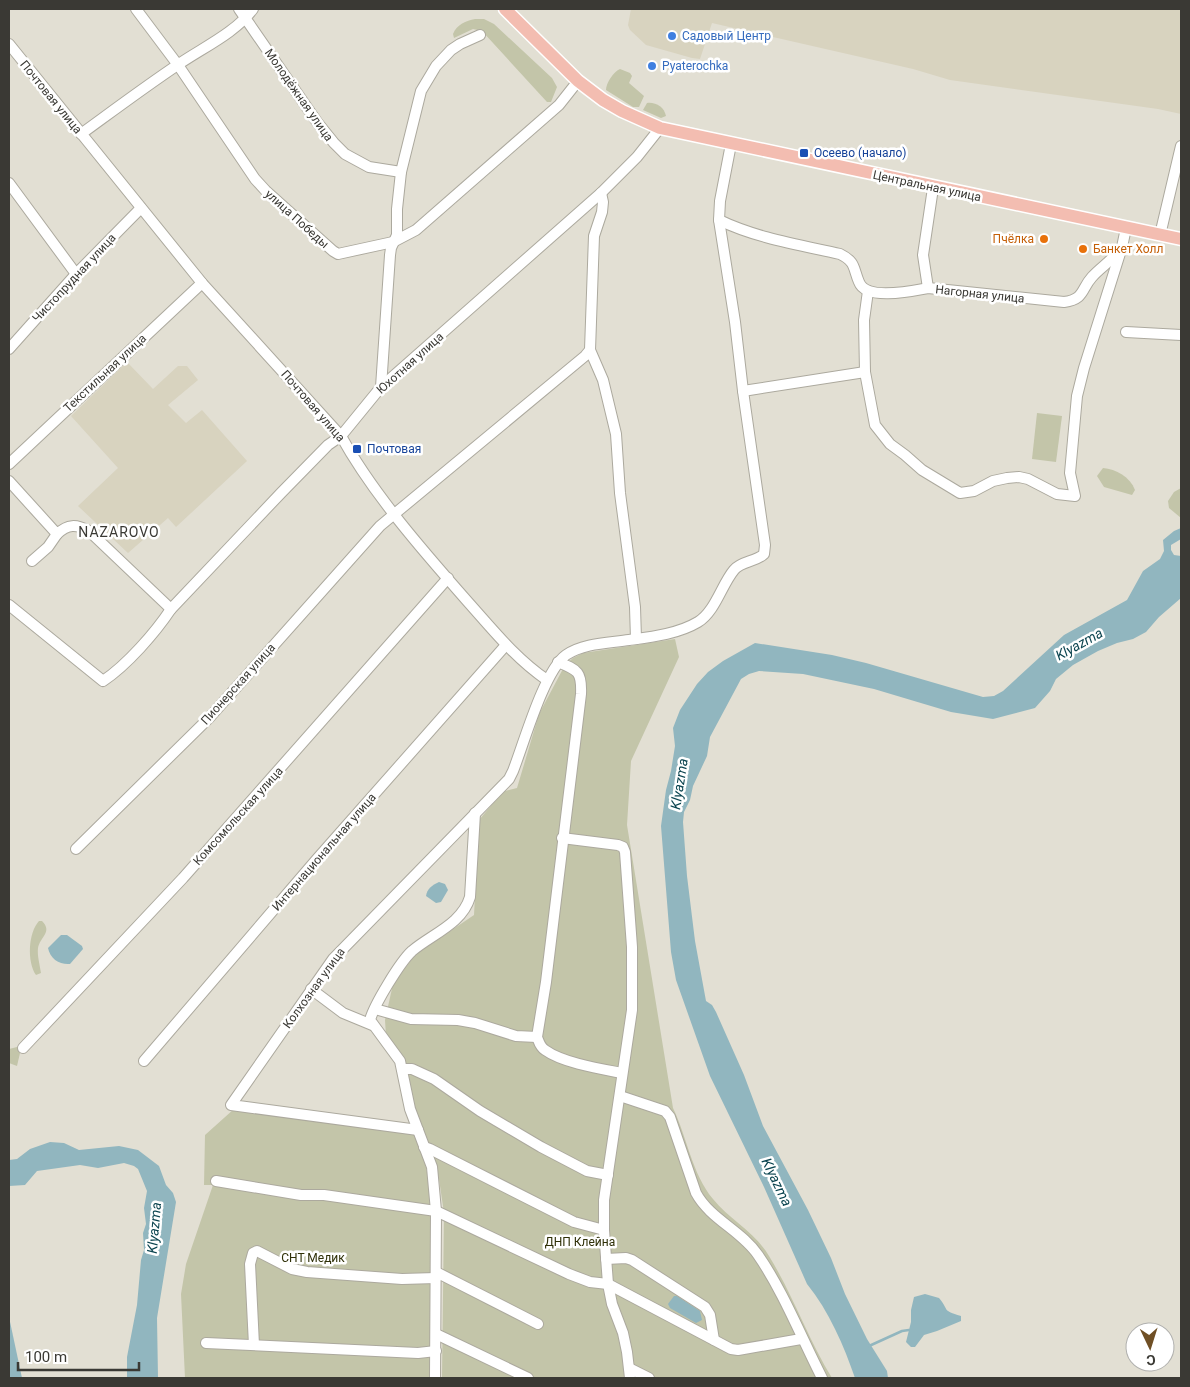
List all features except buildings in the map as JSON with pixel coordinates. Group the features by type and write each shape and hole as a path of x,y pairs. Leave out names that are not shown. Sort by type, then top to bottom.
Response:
{"main road":[{"name":"Центральная улица","path":"505,9 578,82 622,111 660,128 1181,240"}],"street":[{"name":"улица Победы","path":"136,9 178,65 266,192 333,251 343,254 393,242 416,230 559,105 578,82"},
{"name":"Молодёжная улица","path":"239,9 317,122 334,143 345,154 369,167 401,172"},
{"path":"81,134 246,18 253,9"},
{"path":"381,387 390,255 398,229 397,209 401,172 421,91 436,66 450,50 480,35"},
{"name":"Почтовая улица","path":"9,44 202,283 341,436 352,457 394,514 448,578 506,645 532,670 547,680"},
{"name":"Юхотная улица","path":"9,605 103,681 115,673 160,625 171,609 281,493 328,445 341,436 381,387 601,193 637,158 660,128"},
{"path":"547,680 558,662 576,650 596,645 640,639 685,628 699,622 718,598 736,568 760,558 764,554 765,545 735,322 719,220 720,201 731,144"},
{"path":"1160,235 1181,146"},
{"path":"9,183 76,274"},
{"path":"928,288 923,255 933,188"},
{"path":"601,193 603,202 602,212 594,236 590,350 603,380 616,434 620,493 640,639"},
{"name":"Чистопрудная улица","path":"9,349 76,274 141,208"},
{"path":"719,220 754,233 840,254 854,265 859,283 868,291 864,320 865,372 875,425 890,444 905,454 922,470 960,493 968,493 993,481 1019,477 1028,478 1057,494 1075,496 1070,473 1077,396 1126,228"},
{"name":"Нагорная улица","path":"868,291 896,293 928,288 1064,302 1071,301 1082,294 1091,277 1109,263 1122,247"},
{"name":"Текстильная улица","path":"9,464 202,283"},
{"path":"1126,332 1181,335"},
{"name":"Пионерская улица","path":"76,849 209,718 380,526 590,350"},
{"path":"743,391 865,372"},
{"path":"9,481 57,534"},
{"path":"32,561 48,547 64,528 79,525 89,531 171,609"},
{"name":"Комсомольская улица","path":"23,1048 184,878 448,578"},
{"name":"Интернациональная улица","path":"144,1061 190,1010 317,859 506,645"},
{"path":"558,662 573,668 580,674 582,680 546,982 537,1037 540,1046 545,1051 574,1062 622,1072"},
{"name":"Колхозная улица","path":"418,1130 231,1105 311,989 347,942 508,779 513,771 547,680"},
{"path":"435,1378 436,1210 432,1167 410,1109 400,1061 370,1020 396,970 412,952 461,915 467,906 470,897 475,813"},
{"path":"562,838 618,845 623,847 625,852 632,947 632,1010 604,1200 604,1230 608,1284 612,1304 623,1333 629,1373 649,1378"},
{"path":"311,989 343,1013 372,1025"},
{"path":"375,1009 410,1018 458,1020 475,1023 516,1036 537,1037"},
{"path":"402,1069 412,1069 434,1079 488,1116 587,1171 608,1175"},
{"path":"620,1096 665,1111 670,1117 696,1193 701,1202 744,1239 758,1254 784,1301 822,1378"},
{"path":"424,1147 574,1222 604,1230"},
{"path":"216,1181 301,1195 324,1195 436,1210 569,1274 590,1282 608,1284 731,1350 802,1339"},
{"path":"254,1345 250,1264 252,1253 257,1251 292,1269 307,1272 402,1279 436,1275 538,1324"},
{"path":"606,1259 626,1258 632,1260 705,1307 710,1315 714,1340"},
{"path":"436,1334 528,1378"},
{"path":"206,1343 418,1353 436,1351"}],"shaded area":[{"path":"631,9 1181,9 1181,114 1158,109 950,80 913,69 712,23 700,59 692,58 646,45 630,30 628,25"},
{"path":"127,362 153,389 178,366 187,366 198,380 168,405 186,423 202,410 247,461 176,527 168,518 128,553 78,506 118,468 71,416"}],"green space":[{"path":"475,19 484,19 494,24 552,78 557,87 551,102 547,102 482,31 473,29 454,38 453,34 459,25"},
{"path":"620,69 630,73 632,76 629,83 644,96 639,107 633,107 606,90 607,84 615,72"},
{"path":"647,103 659,106 666,116 661,118 643,110"},
{"path":"1037,413 1062,416 1056,462 1032,459"},
{"path":"1103,468 1118,472 1130,481 1135,490 1132,495 1104,487 1097,476"},
{"path":"1181,488 1181,518 1169,508 1168,501 1174,492"},
{"name":"ДНП Клейна","path":"675,639 679,657 631,761 627,825 673,1108 695,1167 706,1189 720,1206 757,1240 769,1256 832,1378 442,1378 444,1213 439,1179 415,1111 404,1060 386,1036 385,1020 393,984 415,955 474,915 479,820 499,796 505,791 517,788 539,714 565,665 583,653"},
{"path":"39,921 42,921 45,925 46,931 38,948 41,973 36,975 31,963 30,948 35,926"},
{"path":"17,1047 20,1053 17,1066 9,1063 9,1049"},
{"name":"СНТ Медик","path":"234,1109 414,1133 425,1163 430,1186 432,1283 430,1378 185,1378 181,1294 186,1264 213,1185 204,1185 205,1135"}],"water":[{"name":"Klyazma","path":"1181,528 1181,539 1171,545 1171,550 1174,555 1181,556 1181,598 1159,617 1146,632 1133,639 1098,651 1073,665 1056,679 1050,691 1035,708 993,719 951,712 874,689 803,674 759,671 741,679 710,737 707,756 693,786 690,800 684,812 683,822 695,941 706,1001 712,1005 716,1012 744,1075 763,1126 808,1210 831,1258 845,1294 867,1339 887,1371 888,1378 855,1378 835,1329 815,1294 807,1284 764,1187 710,1076 676,980 671,952 661,826 675,746 673,728 680,710 697,684 708,672 755,643 832,655 983,697 994,696 1003,691 1064,635 1127,600 1143,571 1160,559 1164,551 1163,540"},
{"path":"439,882 445,884 448,890 441,902 436,903 426,896 427,891"},
{"path":"61,935 67,935 82,946 83,949 70,964 56,960 49,952 48,948"},
{"name":"Klyazma","path":"50,1142 64,1143 79,1150 119,1146 138,1150 159,1166 166,1185 173,1193 176,1202 157,1318 158,1378 127,1378 127,1357 137,1305 141,1260 144,1250 143,1233 146,1224 144,1208 147,1191 138,1169 124,1163 98,1168 80,1165 37,1171 25,1185 9,1186 9,1160 17,1159 30,1149"},
{"path":"925,1294 939,1298 948,1311 961,1316 961,1321 924,1335 915,1347 911,1347 906,1342 914,1297"},
{"path":"674,1296 700,1311 702,1320 696,1323 670,1308 668,1304"},
{"path":"9,1317 22,1378 9,1378"}],"waterway":[{"path":"869,1346 902,1331 909,1330"}],"place":[{"name":"Садовый Центр","path":"672,36"},
{"name":"Pyaterochka","path":"652,66"},
{"name":"Осеево (начало)","path":"804,153"},
{"name":"Пчёлка","path":"1044,239"},
{"name":"Банкет Холл","path":"1083,249"},
{"name":"Почтовая","path":"357,449"}],"district":[{"name":"NAZAROVO","path":"119,532"}]}
